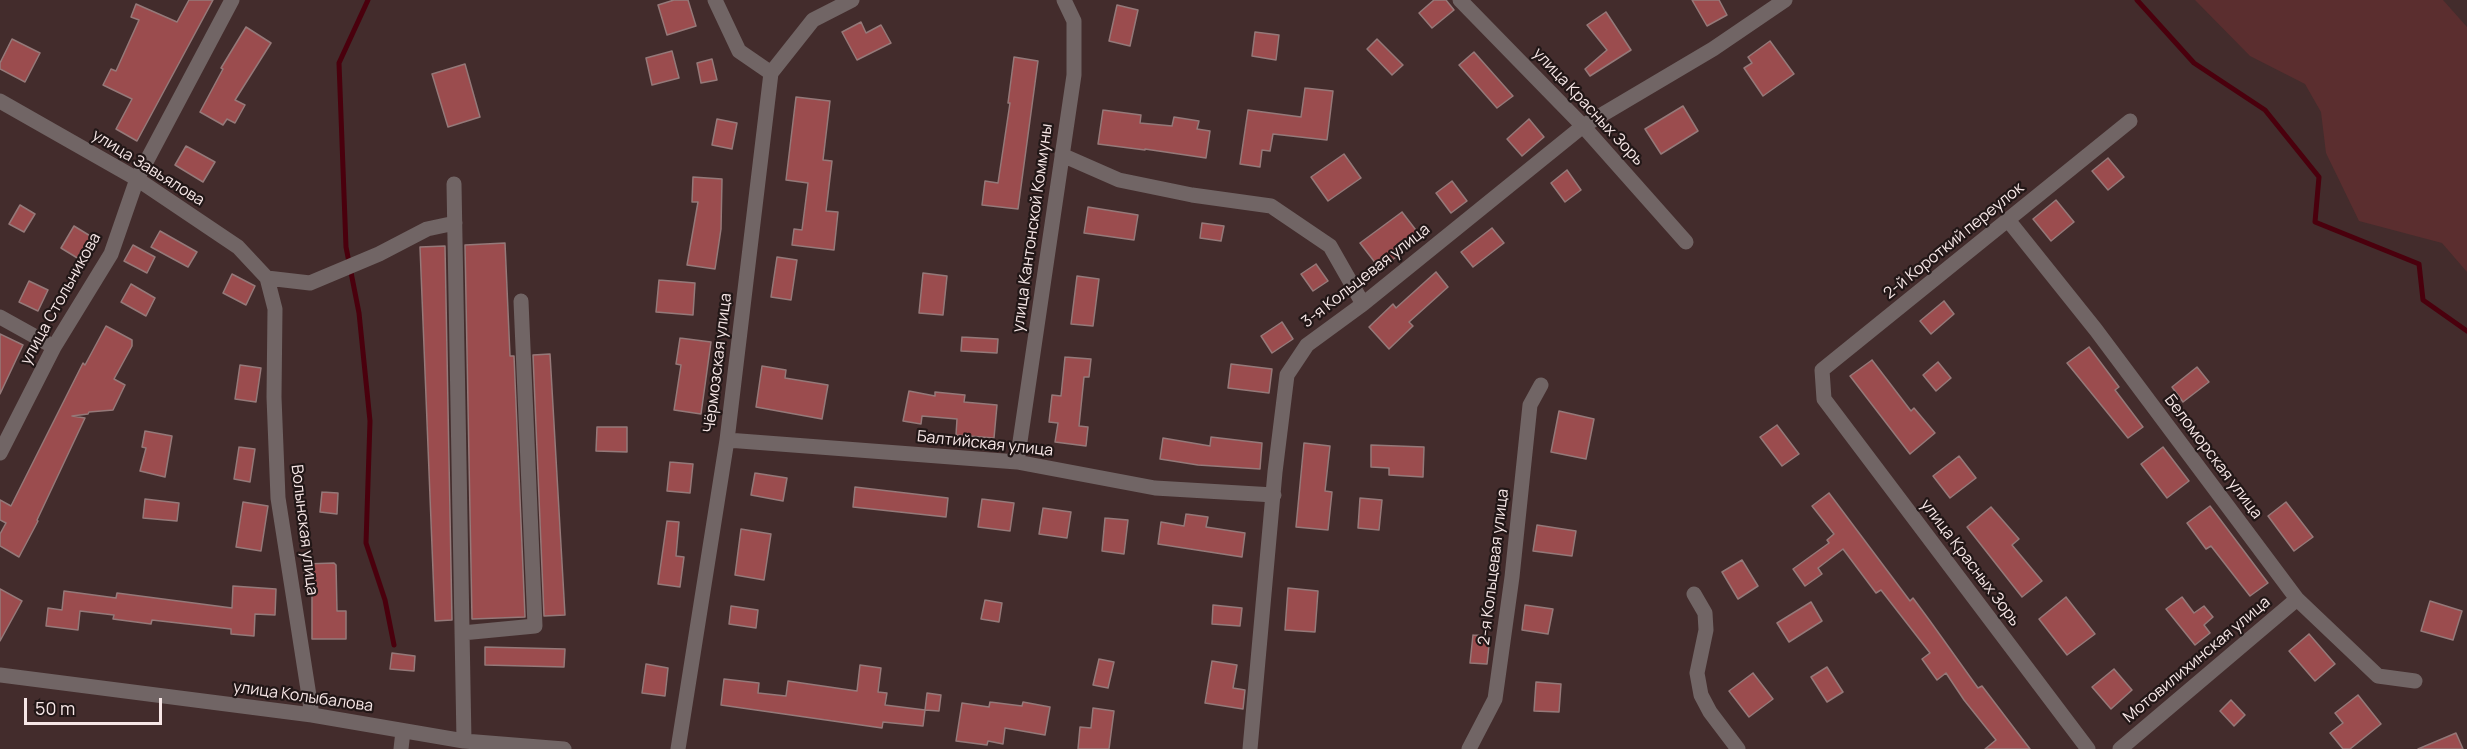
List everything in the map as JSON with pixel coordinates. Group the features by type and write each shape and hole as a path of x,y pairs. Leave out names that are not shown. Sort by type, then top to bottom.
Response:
{"street":[{"name":"улица Стольникова","path":"0,453 54,347 111,254 137,179 232,0"},
{"path":"715,0 739,51 771,73 813,20 852,0"},
{"name":"улица Кантонской Коммуны","path":"1017,462 1074,75 1074,21 1064,0"},
{"name":"улица Красных Зорь","path":"1460,0 1584,126 1686,242"},
{"name":"3-я Кольцевая улица","path":"1250,749 1287,375 1307,345 1363,304 1584,126 1713,49 1785,0"},
{"name":"Чёрмозская улица","path":"678,749 727,440 771,73"},
{"name":"улица Завьялова","path":"0,101 137,179 238,247 267,278"},
{"name":"2-й Короткий переулок","path":"1824,399 1822,370 2130,121"},
{"path":"1062,155 1119,180 1192,195 1271,206 1330,246 1363,304"},
{"path":"454,184 464,741"},
{"name":"Беломорская улица","path":"2008,220 2096,330 2297,599 2378,676 2415,681"},
{"path":"267,278 310,283 379,254 427,229 455,223"},
{"name":"Волынская улица","path":"267,278 275,309 274,397 278,498 312,715"},
{"path":"462,633 536,626 521,301"},
{"path":"0,317 54,347"},
{"name":"2-я Кольцевая улица","path":"1468,749 1495,699 1512,577 1530,405 1541,385"},
{"name":"улица Красных Зорь","path":"1824,399 2088,749"},
{"name":"Балтийская улица","path":"727,440 1017,462 1155,488 1274,495"},
{"path":"1694,594 1705,613 1706,630 1697,673 1701,695 1710,712 1738,749"},
{"name":"Мотовилихинская улица","path":"2120,749 2297,599"},
{"name":"улица Колыбалова","path":"0,675 312,715 464,741 564,749"},
{"path":"401,749 403,731"}],"shaded area":[{"path":"2195,0 2443,0 2467,27 2467,272 2442,243 2359,221 2326,153 2321,112 2305,84 2250,56"}],"building":[{"path":"189,0 213,0 137,141 116,129 132,99 103,85 111,69 116,71 139,20 131,17 136,4 177,22"},
{"path":"674,0 688,0 696,26 667,35 658,5"},
{"path":"1434,0 1446,0 1454,10 1432,28 1419,13"},
{"path":"1692,0 1719,0 1727,15 1707,26"},
{"path":"1117,5 1138,10 1130,46 1109,41"},
{"path":"1606,12 1631,50 1590,76 1585,69 1607,50 1587,25"},
{"path":"861,22 866,33 881,25 891,43 857,60 842,32"},
{"path":"246,27 271,43 235,100 245,105 235,123 227,119 223,125 200,112 223,69 221,68"},
{"path":"1255,32 1279,35 1276,60 1252,56"},
{"path":"12,39 40,53 25,82 0,69 0,63"},
{"path":"1377,39 1403,65 1392,75 1367,49"},
{"path":"1770,41 1794,74 1763,96 1744,68 1752,63 1748,57"},
{"path":"672,51 679,78 652,85 646,58"},
{"path":"1474,52 1513,96 1497,108 1459,65"},
{"path":"1014,57 1038,61 1018,209 982,205 985,181 998,183 1010,103 1008,103"},
{"path":"712,59 717,80 701,83 697,63"},
{"path":"465,64 480,117 448,127 432,74"},
{"path":"1305,88 1333,91 1327,140 1273,134 1270,151 1262,150 1260,167 1240,164 1248,110 1301,117"},
{"path":"796,97 830,101 823,160 832,161 826,211 838,212 834,250 792,245 794,229 802,230 808,183 786,180"},
{"path":"1683,106 1698,131 1661,154 1645,129"},
{"path":"1103,110 1141,115 1140,123 1172,126 1174,117 1199,121 1197,129 1210,131 1206,158 1098,144"},
{"path":"717,119 737,123 732,149 712,145"},
{"path":"1529,119 1544,137 1522,156 1507,139"},
{"path":"186,146 215,162 203,182 175,165"},
{"path":"1344,154 1361,178 1328,201 1311,177"},
{"path":"2108,158 2124,177 2108,190 2092,171"},
{"path":"1567,170 1581,190 1565,202 1551,183"},
{"path":"693,177 722,179 721,229 715,269 687,265 698,202 692,202"},
{"path":"1452,181 1467,201 1451,213 1436,193"},
{"path":"2056,200 2074,222 2051,241 2033,219"},
{"path":"20,205 35,214 24,232 9,224"},
{"path":"1088,207 1138,215 1134,240 1084,233"},
{"path":"1402,212 1422,238 1380,269 1360,243"},
{"path":"1202,223 1224,226 1221,241 1200,238"},
{"path":"74,226 92,237 79,259 61,248"},
{"path":"1492,228 1504,243 1473,267 1461,252"},
{"path":"160,231 197,252 188,267 151,247"},
{"path":"505,243 510,356 514,356 525,617 472,619 465,245"},
{"path":"133,245 155,257 147,273 124,261"},
{"path":"445,246 452,620 435,621 420,247"},
{"path":"777,257 797,260 791,300 771,297"},
{"path":"1316,264 1328,281 1313,291 1301,274"},
{"path":"1436,272 1448,287 1409,322 1413,326 1389,349 1369,327 1393,304 1396,308"},
{"path":"923,273 947,276 943,315 919,313"},
{"path":"232,274 255,286 246,305 223,293"},
{"path":"1077,276 1099,279 1093,326 1071,324"},
{"path":"659,280 695,283 693,315 656,312"},
{"path":"29,281 48,290 38,311 19,302"},
{"path":"131,284 155,298 146,316 121,302"},
{"path":"1944,301 1954,314 1931,334 1920,321"},
{"path":"1282,322 1293,339 1272,353 1261,336"},
{"path":"106,326 132,340 132,346 114,379 125,385 113,410 72,416 85,418 19,557 0,546 0,534 6,523 0,520 0,500 11,506 83,363 85,365"},
{"path":"0,334 23,345 0,394"},
{"path":"962,337 998,339 997,353 961,351"},
{"path":"680,338 711,342 701,414 674,410 681,365 676,364"},
{"path":"2089,347 2119,387 2115,390 2143,427 2128,438 2067,363"},
{"path":"550,354 565,615 544,616 533,355"},
{"path":"1065,357 1091,359 1089,377 1084,377 1079,426 1088,427 1086,446 1055,442 1058,423 1049,422 1052,395 1061,396"},
{"path":"1872,360 1911,411 1914,408 1935,433 1910,454 1850,376"},
{"path":"1938,362 1951,378 1936,391 1923,375"},
{"path":"1231,364 1272,369 1269,393 1228,388"},
{"path":"240,365 261,368 256,402 235,399"},
{"path":"762,366 786,370 785,378 828,385 822,419 756,407"},
{"path":"2197,367 2209,382 2183,402 2172,387"},
{"path":"909,391 935,396 935,392 965,395 964,402 997,405 994,438 956,435 957,419 922,416 921,424 903,421"},
{"path":"1559,411 1594,419 1586,459 1551,452"},
{"path":"1777,425 1799,454 1782,466 1760,437"},
{"path":"597,427 627,427 627,452 596,451"},
{"path":"145,431 172,436 165,477 140,471 146,448 142,447"},
{"path":"1211,437 1262,443 1260,469 1198,465 1160,459 1163,438 1210,446"},
{"path":"1304,443 1330,446 1325,491 1332,492 1328,530 1296,527"},
{"path":"1371,445 1424,447 1423,477 1389,475 1389,468 1371,467"},
{"path":"239,447 255,449 250,482 234,479"},
{"path":"2163,447 2189,481 2167,498 2141,464"},
{"path":"1959,456 1976,478 1950,498 1933,476"},
{"path":"670,462 693,464 690,493 667,491"},
{"path":"755,473 787,478 783,501 751,495"},
{"path":"855,487 948,498 946,517 853,507"},
{"path":"322,492 338,493 337,514 320,512"},
{"path":"1829,493 1910,601 1913,598 1978,688 1982,686 2030,749 1985,749 1996,740 1946,673 1937,680 1922,659 1930,653 1881,590 1876,593 1843,549 1818,568 1822,574 1805,586 1793,569 1829,543 1827,540 1834,534 1812,506"},
{"path":"1360,498 1382,500 1379,530 1358,528"},
{"path":"145,499 179,503 177,521 143,518"},
{"path":"982,499 1014,503 1010,531 978,527"},
{"path":"243,502 268,506 261,551 236,547"},
{"path":"2286,502 2313,537 2294,551 2268,516"},
{"path":"2210,506 2268,583 2250,596 2211,546 2206,549 2187,523"},
{"path":"1991,507 2019,539 2012,545 2042,581 2022,597 1967,527"},
{"path":"1043,508 1071,512 1067,538 1039,534"},
{"path":"1186,514 1208,517 1206,527 1245,533 1242,557 1158,544 1161,522 1184,526"},
{"path":"1105,518 1128,520 1124,554 1102,551"},
{"path":"667,521 679,522 676,556 684,557 680,587 658,584"},
{"path":"1537,525 1576,531 1572,556 1533,551"},
{"path":"741,529 771,534 764,580 735,575"},
{"path":"1742,560 1758,586 1738,599 1722,572"},
{"path":"334,563 336,565 337,611 346,611 346,639 312,639 312,588 305,589 304,564"},
{"path":"233,586 276,589 275,615 255,614 254,636 231,634 231,629 152,620 151,624 113,619 114,615 80,611 78,630 46,626 48,608 62,610 64,591 116,598 117,593 232,608"},
{"path":"1288,588 1318,591 1315,632 1285,630"},
{"path":"0,589 22,601 0,641"},
{"path":"2066,597 2095,634 2067,655 2039,619"},
{"path":"2182,597 2194,613 2204,606 2213,617 2204,625 2210,633 2195,645 2166,609"},
{"path":"985,600 1002,603 999,622 981,619"},
{"path":"2430,601 2462,611 2453,640 2421,631"},
{"path":"1811,602 1822,621 1789,642 1777,623"},
{"path":"1213,605 1242,608 1240,626 1212,624"},
{"path":"1525,605 1553,609 1548,634 1522,630"},
{"path":"731,606 758,610 756,628 729,624"},
{"path":"2309,634 2335,664 2315,681 2289,651"},
{"path":"1473,635 1490,636 1487,664 1470,663"},
{"path":"485,647 565,649 564,667 485,665"},
{"path":"392,653 415,656 414,671 390,669"},
{"path":"1099,659 1114,662 1108,688 1093,685"},
{"path":"1212,661 1237,665 1233,688 1245,690 1243,709 1205,703"},
{"path":"646,664 668,668 665,696 642,693"},
{"path":"860,665 881,668 878,692 887,693 885,705 925,710 923,726 883,722 882,728 721,705 724,679 759,683 758,693 786,696 788,681 857,691"},
{"path":"1827,667 1843,692 1827,702 1811,677"},
{"path":"2114,669 2132,690 2111,709 2092,687"},
{"path":"1753,673 1773,699 1749,717 1729,691"},
{"path":"1536,682 1561,684 1559,712 1534,711"},
{"path":"927,693 941,695 939,711 925,710"},
{"path":"2358,695 2381,724 2350,749 2343,749 2330,733 2343,723 2335,713"},
{"path":"2231,700 2245,715 2234,726 2220,711"},
{"path":"990,702 1022,706 1023,702 1050,707 1045,735 1005,728 1003,744 988,741 987,745 956,741 962,703 989,707"},
{"path":"1093,708 1114,711 1109,749 1078,749 1080,727 1091,728"},
{"path":"2456,733 2463,749 2418,749"}],"waterway":[{"path":"368,0 339,63 346,247 359,313 370,421 366,543 385,600 394,645"},
{"path":"2137,0 2194,63 2265,110 2319,177 2315,222 2419,264 2423,300 2467,331"}]}
